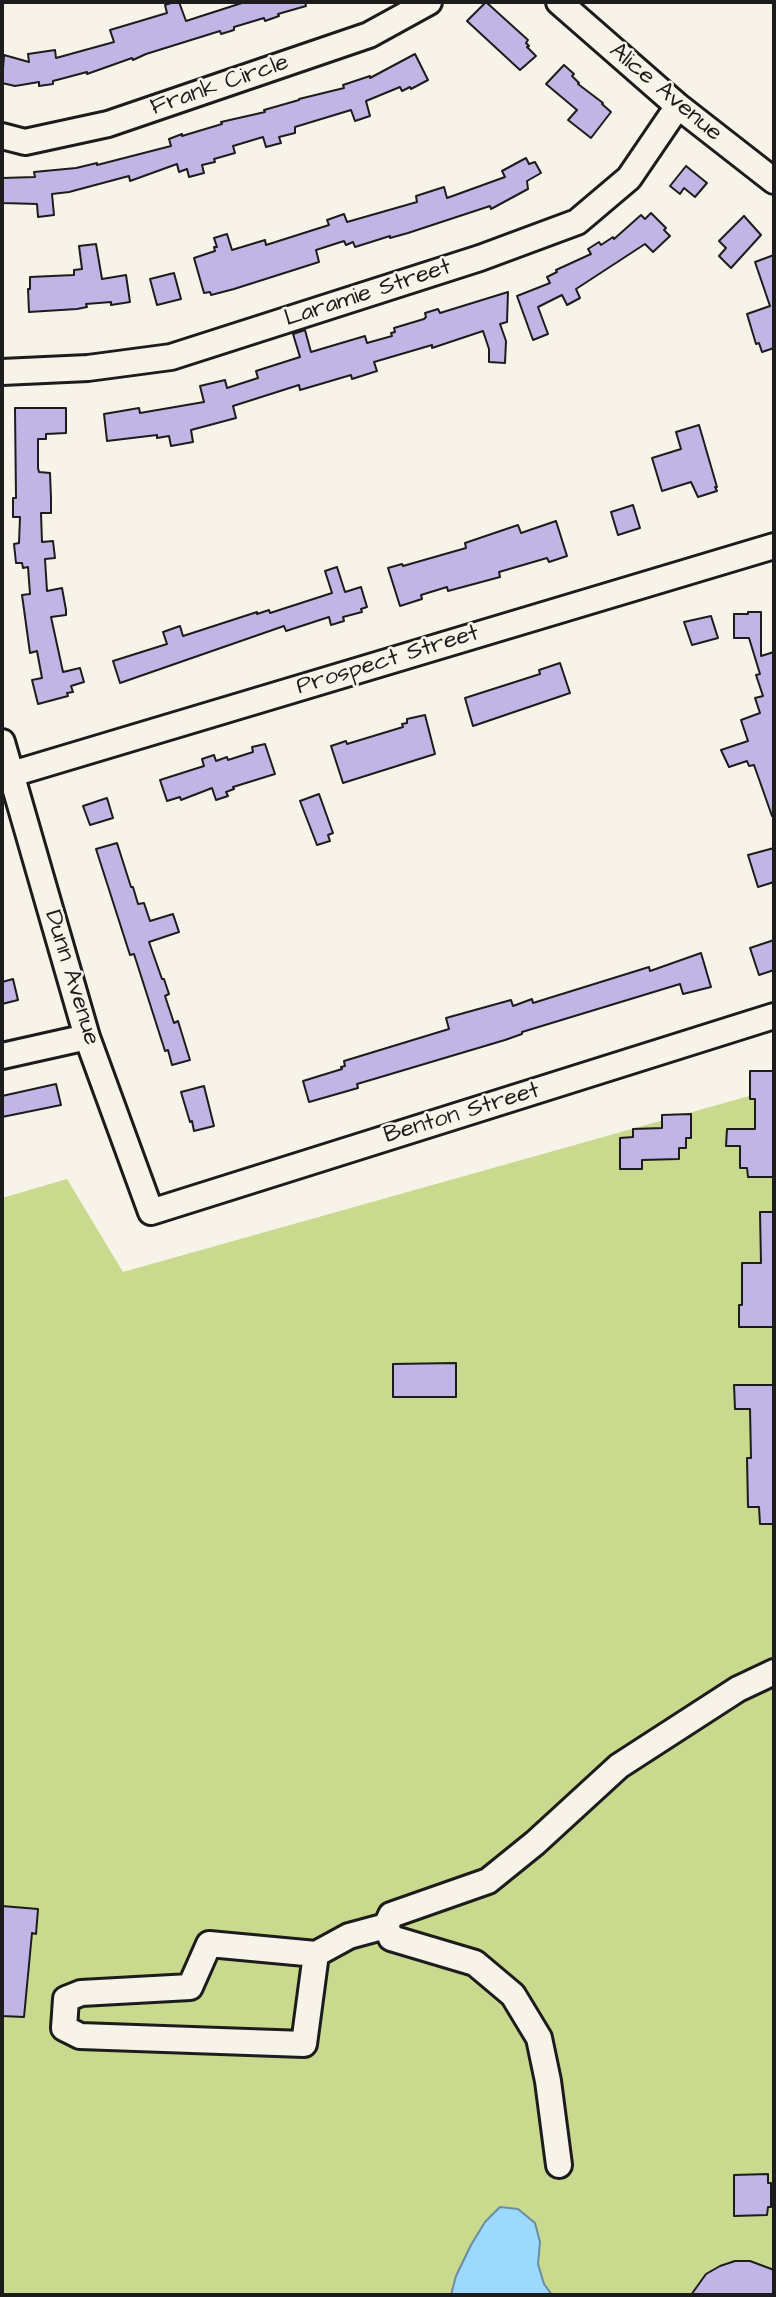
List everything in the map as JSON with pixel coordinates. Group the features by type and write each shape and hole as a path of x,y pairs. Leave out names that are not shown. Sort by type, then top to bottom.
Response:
{"street":[{"name":"Frank Circle","path":"2,136 25,142 108,124 369,35 429,2"},
{"name":"Alice Avenue","path":"559,2 678,106 774,181"},
{"name":"Laramie Street","path":"2,372 88,368 171,357 480,258 577,222 629,178 678,106"},
{"name":"Prospect Street","path":"6,775 774,546"},
{"name":"Dunn Avenue","path":"2,742 6,775 87,1037 151,1212"},
{"name":"Benton Street","path":"151,1212 774,1016"},
{"path":"2,1056 87,1037"},
{"path":"559,2165 548,2081 539,2038 513,1994 475,1963 391,1938 386,1926 391,1915 488,1881 535,1843 619,1766 738,1689 774,1672"},
{"path":"317,1954 304,2044 80,2036 64,2028 66,1999 80,1993 190,1987 209,1944 317,1954 349,1936 386,1926"}],"green space":[{"path":"774,1089 774,2295 2,2295 2,1198 67,1179 123,1272"}],"water":[{"path":"500,2207 518,2209 535,2223 540,2242 538,2264 544,2284 552,2295 451,2295 456,2276 471,2245 485,2222"}],"building":[{"path":"179,2 186,21 245,2 305,2 306,6 278,14 279,16 265,21 264,18 221,34 220,31 87,74 53,81 53,84 39,86 39,82 15,86 2,83 4,55 29,62 28,54 55,50 56,58 114,42 110,30 167,13 165,5"},
{"path":"486,2 528,40 527,47 536,56 520,70 467,21"},
{"path":"415,54 428,80 411,89 410,87 402,91 400,87 366,101 370,116 355,121 351,110 295,127 295,133 279,137 281,143 266,147 263,137 233,146 235,153 202,165 204,173 189,177 187,169 179,172 177,164 130,181 129,176 52,194 54,215 38,217 37,204 2,203 2,178 35,177 34,172 97,165 171,146 169,139 182,134 344,88 343,85 370,78"},
{"path":"564,65 574,74 572,76 578,84 611,112 591,138 568,120 577,110 546,84"},
{"path":"526,158 529,164 535,162 541,173 527,181 528,189 491,209 490,206 355,247 353,242 346,245 344,241 316,250 319,262 234,289 211,295 210,292 204,293 194,258 215,251 214,247 217,247 214,238 227,234 232,250 265,240 266,245 329,225 327,220 344,214 347,222 417,202 416,196 444,187 447,198 505,177 502,171"},
{"path":"686,166 707,183 695,197 684,188 680,194 670,186"},
{"path":"651,213 670,236 653,252 645,244 576,289 580,298 567,305 562,295 538,307 548,334 533,340 517,296 550,283 547,277 557,272 556,270 591,254 588,249 599,242 601,245 613,237 614,239 641,215 645,219"},
{"path":"744,216 761,235 731,268 719,256 726,248 719,241"},
{"path":"96,244 102,279 126,275 130,302 111,305 111,302 86,304 87,307 77,309 29,312 30,277 74,275 74,270 82,269 79,246"},
{"path":"774,255 774,348 762,352 759,343 756,344 747,314 770,306 755,262"},
{"path":"174,273 181,299 157,305 150,279"},
{"path":"508,292 507,322 500,324 506,341 505,363 489,362 489,349 483,331 432,348 432,345 374,362 377,371 352,379 351,375 300,390 299,385 233,406 236,418 191,430 193,442 171,446 169,436 157,438 157,435 107,441 104,414 139,408 140,413 204,402 200,386 225,380 227,388 258,378 256,371 300,357 293,334 305,330 311,352 365,336 367,343 392,336 394,328 424,319 425,313 438,309 440,313"},
{"path":"15,408 66,408 66,433 46,434 46,439 38,439 38,468 39,472 50,473 51,498 51,513 41,513 42,542 53,541 55,558 45,559 47,591 62,588 66,610 66,615 51,617 63,672 80,668 84,682 71,686 73,692 67,693 68,696 38,704 32,680 42,678 37,651 30,653 22,595 30,594 28,567 23,568 22,563 16,563 14,544 19,543 20,517 13,517 13,498 16,498"},
{"path":"699,425 717,491 698,497 691,482 662,491 652,458 681,449 676,432"},
{"path":"633,505 640,528 618,535 611,512"},
{"path":"556,521 567,556 549,562 547,558 499,572 500,577 448,591 447,587 421,595 422,599 400,606 388,568 466,548 465,543 518,525 521,533"},
{"path":"337,567 345,592 361,587 367,607 361,609 362,612 343,617 344,621 331,625 329,617 286,631 284,626 120,683 113,661 167,644 163,632 180,626 183,636 257,612 269,610 270,613 332,593 325,571"},
{"path":"761,612 761,656 774,652 772,816 754,765 749,766 747,761 729,767 721,750 748,741 741,720 760,713 755,698 763,696 756,675 760,674 749,638 734,638 734,614"},
{"path":"711,616 718,638 692,645 684,622"},
{"path":"560,663 570,693 473,726 465,698 540,674 539,670"},
{"path":"425,715 435,754 343,783 331,746 346,741 347,744 403,727 402,724 407,723 407,719"},
{"path":"265,744 275,774 233,787 234,789 226,792 228,796 216,800 212,788 181,800 180,797 167,801 160,780 204,766 202,759 214,755 216,761 227,757 228,760 253,752 252,747"},
{"path":"319,794 333,833 328,835 330,841 317,845 300,801"},
{"path":"107,798 113,818 90,825 83,806"},
{"path":"117,843 138,904 144,903 150,921 173,914 179,932 149,942 169,994 165,996 174,1023 178,1021 190,1060 172,1065 134,954 130,955 96,849"},
{"path":"774,848 774,882 758,887 748,855"},
{"path":"774,940 774,970 759,975 750,948"},
{"path":"701,953 711,987 683,994 680,984 357,1084 358,1088 309,1102 303,1081 342,1069 341,1067 345,1066 344,1061 449,1029 446,1018 511,1000 513,1006 532,999 533,1003 649,967 650,971"},
{"path":"13,979 18,1000 2,1004 2,982"},
{"path":"750,1071 774,1071 774,1177 748,1177 747,1168 740,1168 740,1146 726,1146 727,1129 755,1129 755,1099 750,1099"},
{"path":"56,1084 61,1105 2,1117 2,1096"},
{"path":"204,1086 214,1126 194,1131 181,1092"},
{"path":"691,1114 691,1138 686,1138 686,1148 679,1148 679,1159 642,1160 642,1169 620,1169 620,1138 633,1137 633,1129 662,1128 662,1115"},
{"path":"760,1212 774,1212 774,1327 739,1327 742,1263 761,1263"},
{"path":"456,1363 456,1397 393,1397 393,1364"},
{"path":"734,1385 774,1385 774,1524 760,1524 759,1507 748,1507 750,1409 735,1409"},
{"path":"2,1906 38,1909 36,1934 32,1933 24,2017 2,2016"},
{"path":"768,2174 768,2183 771,2183 771,2207 768,2207 767,2215 734,2216 734,2175"},
{"path":"735,2261 750,2261 774,2270 774,2295 691,2295 706,2274"}]}
